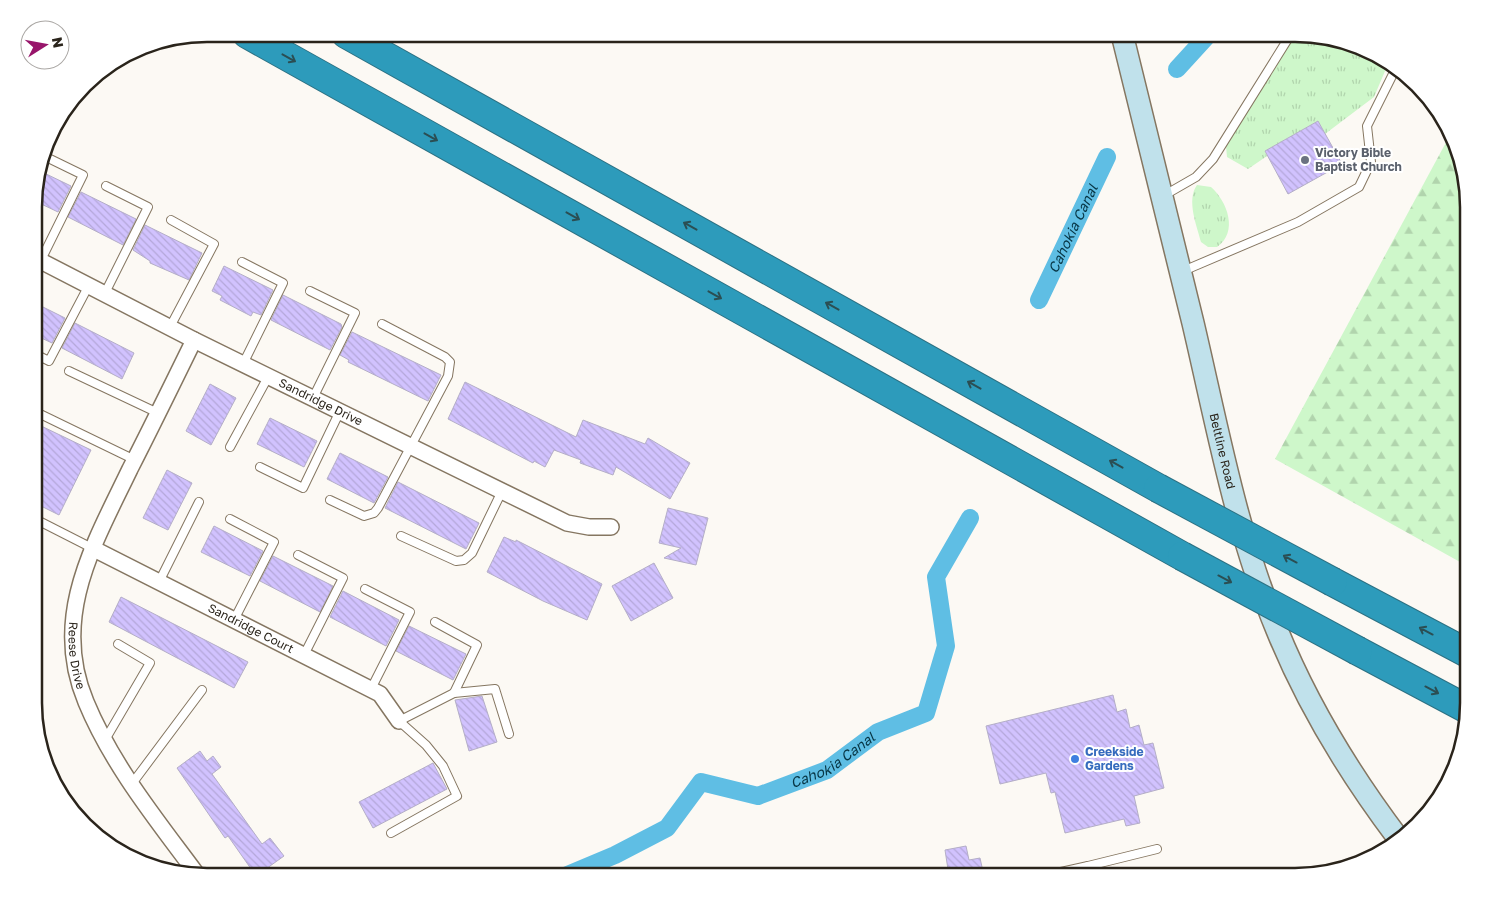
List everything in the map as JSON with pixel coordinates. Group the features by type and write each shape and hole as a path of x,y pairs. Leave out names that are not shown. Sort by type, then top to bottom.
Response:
{"highway":[{"path":"261,42 1182,556 1460,705"},
{"path":"360,42 1158,488 1460,649"}],"main road":[{"name":"Beltline Road","path":"1124,42 1181,271 1238,513 1252,560 1276,629 1323,725 1354,775 1395,834"}],"street":[{"name":"Sandridge Drive","path":"42,261 268,377 568,523 589,527 611,527"},
{"name":"Reese Drive","path":"191,866 131,785 105,740 85,702 73,645 76,595 92,548 194,340"},
{"name":"Sandridge Court","path":"92,548 380,694 399,721"}],"lane":[{"path":"1162,196 1196,177 1213,159 1286,42"},
{"path":"1181,271 1298,222 1359,187 1371,162 1367,126 1393,75"},
{"path":"42,252 83,175 50,159"},
{"path":"105,293 148,208 106,186"},
{"path":"170,327 214,244 171,220"},
{"path":"242,262 283,283 243,364"},
{"path":"42,358 49,362 89,285"},
{"path":"310,291 355,313 313,398"},
{"path":"330,500 364,516 374,513 448,376 450,362 445,357 382,324"},
{"path":"69,371 158,413"},
{"path":"230,447 268,377"},
{"path":"260,467 303,488 340,412"},
{"path":"42,415 135,460"},
{"path":"401,536 456,561 464,560 472,553 502,491"},
{"path":"159,582 199,502"},
{"path":"230,519 274,542 234,620"},
{"path":"42,523 92,548"},
{"path":"298,555 343,578 304,655"},
{"path":"365,589 410,612 371,689"},
{"path":"435,622 477,645 454,693"},
{"path":"105,740 150,662 118,644"},
{"path":"391,833 457,796 443,766 426,746 399,721 454,693 495,689 509,734"},
{"path":"131,785 202,690"},
{"path":"1083,867 1157,850"}],"green space":[{"path":"1291,42 1338,48 1359,55 1385,70 1374,97 1325,134 1318,121 1265,151 1267,156 1248,169 1227,157 1226,146"},
{"path":"1446,142 1452,154 1460,197 1460,562 1275,459"},
{"path":"1197,185 1211,187 1226,208 1229,225 1228,233 1224,241 1217,247 1208,247 1201,242 1192,205 1192,198"}],"building":[{"name":"Victory Bible Baptist Church","path":"1318,121 1342,164 1288,194 1265,151"},
{"path":"46,174 71,186 58,212 42,204"},
{"path":"81,192 136,219 123,245 68,217"},
{"path":"145,225 202,253 189,280 150,263 150,261 133,250"},
{"path":"224,266 273,290 261,315 253,312 251,316 220,300 222,296 212,291"},
{"path":"283,295 341,324 342,327 330,350 271,320"},
{"path":"42,306 65,318 52,343 42,338"},
{"path":"75,323 134,353 122,379 62,348"},
{"path":"352,332 441,375 428,401 348,362 349,360 340,355"},
{"path":"465,382 576,437 583,420 645,444 648,438 690,463 670,499 616,467 613,475 580,463 581,460 554,450 545,467 534,461 533,463 448,419"},
{"path":"210,384 236,398 211,445 186,431"},
{"path":"270,418 317,441 304,467 257,444"},
{"path":"42,426 91,450 59,515 42,506"},
{"path":"340,453 388,477 374,503 327,479"},
{"path":"167,470 192,483 168,530 143,518"},
{"path":"398,482 479,523 466,549 385,508"},
{"path":"668,508 708,518 696,565 664,558 681,548 659,543"},
{"path":"214,526 263,551 250,576 201,552"},
{"path":"504,537 516,542 516,540 602,584 587,620 543,601 487,572"},
{"path":"273,556 333,586 320,612 260,581"},
{"path":"654,563 673,598 631,621 612,586"},
{"path":"343,591 399,620 386,646 330,617"},
{"path":"121,597 248,662 234,688 109,622"},
{"path":"409,626 466,654 453,680 396,651"},
{"name":"Creekside Gardens","path":"1113,695 1117,712 1126,709 1130,728 1139,725 1144,745 1153,743 1164,788 1134,796 1140,823 1126,826 1124,819 1065,833 1055,792 1051,793 1046,773 1000,784 986,726"},
{"path":"482,696 497,742 469,751 455,700"},
{"path":"200,751 207,761 213,756 221,767 212,774 262,844 270,838 284,856 267,868 250,868 228,836 225,838 177,768"},
{"path":"433,763 447,789 373,828 359,802"},
{"path":"966,846 969,860 980,858 982,867 948,867 945,850"}],"waterway":[{"name":"Cahokia Canal","path":"1177,69 1202,42"},
{"name":"Cahokia Canal","path":"1039,300 1107,157"},
{"name":"Cahokia Canal","path":"585,868 615,855 667,828 701,782 758,796 827,770 878,732 926,713 946,646 936,577 970,518"}],"place":[{"name":"Victory Bible Baptist Church","path":"1305,160"},
{"name":"Creekside Gardens","path":"1075,759"}]}
